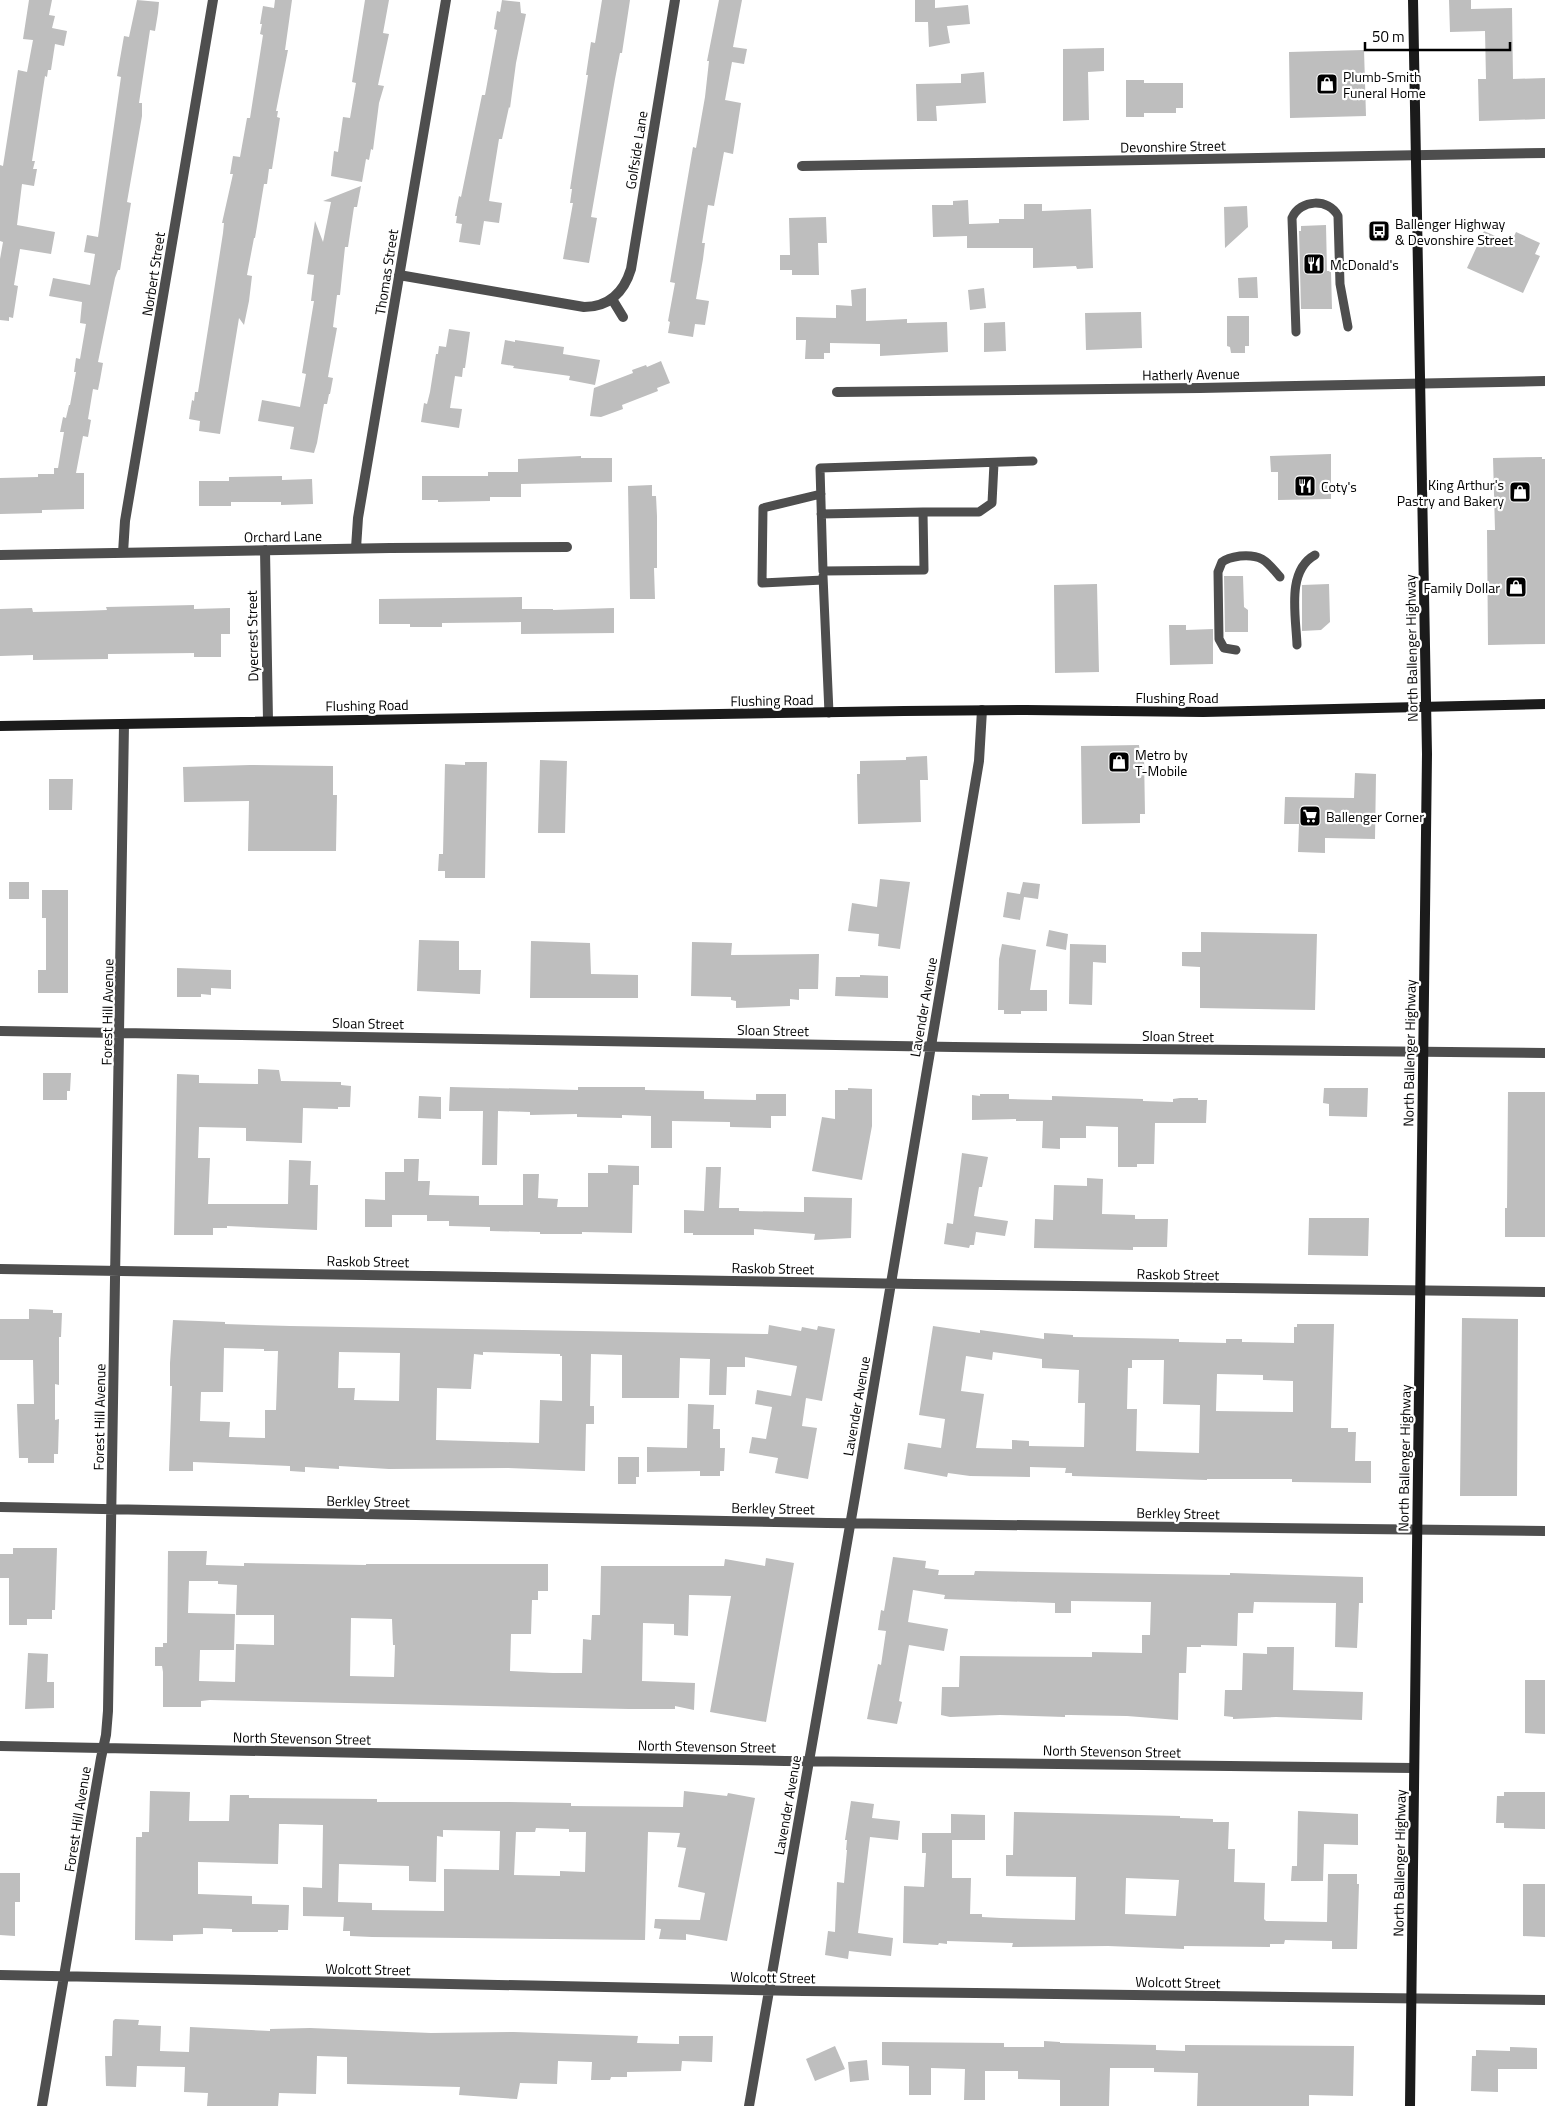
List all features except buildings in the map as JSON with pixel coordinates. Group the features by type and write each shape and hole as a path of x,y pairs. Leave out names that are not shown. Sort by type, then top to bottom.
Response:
{"main road":[{"name":"North Ballenger Highway","path":"1410,2106 1426,707 1413,0"},
{"name":"Flushing Road","path":"0,726 982,710 1203,712 1545,704"}],"street":[{"name":"Norbert Street","path":"123,553 125,521 213,0"},
{"name":"Thomas Street","path":"356,548 360,509 446,0"},
{"name":"Golfside Lane","path":"612,299 624,287 631,269 675,0"},
{"name":"Devonshire Street","path":"802,166 1545,153"},
{"path":"399,275 584,306 597,305 612,299 623,317"},
{"name":"Hatherly Avenue","path":"836,392 1200,388 1545,381"},
{"name":"Orchard Lane","path":"0,555 356,548 567,547"},
{"name":"Dyecrest Street","path":"264,550 268,721"},
{"name":"Lavender Avenue","path":"749,2106 979,761 982,710"},
{"name":"Forest Hill Avenue","path":"42,2106 108,1711 124,724"},
{"name":"Sloan Street","path":"0,1031 931,1046 1545,1053"},
{"name":"Raskob Street","path":"0,1269 890,1284 1545,1292"},
{"name":"Berkley Street","path":"0,1507 850,1523 1545,1530"},
{"name":"North Stevenson Street","path":"0,1746 809,1761 1414,1768"},
{"name":"Wolcott Street","path":"0,1975 769,1990 1545,2000"}],"lane":[{"path":"1296,332 1292,218 1299,209 1313,203 1322,203 1331,207 1338,216 1340,284 1348,327"},
{"path":"829,713 820,468 1033,461"},
{"path":"821,514 979,512 992,503 994,462"},
{"path":"821,494 763,508 762,583 823,576 924,570 923,512"},
{"path":"1297,644 1296,577 1301,567 1315,555"},
{"path":"1236,650 1224,648 1219,639 1218,577 1220,564 1223,560 1229,558 1257,556 1263,559 1280,577"}],"place":[{"name":"Plumb-Smith Funeral Home","path":"1327,84"},
{"name":"Ballenger Highway & Devonshire Street","path":"1379,231"},
{"name":"McDonald's","path":"1314,264"},
{"name":"Coty's","path":"1305,486"},
{"name":"King Arthur's Pastry and Bakery","path":"1520,492"},
{"name":"Family Dollar","path":"1516,587"},
{"name":"Metro by T-Mobile","path":"1119,762"},
{"name":"Ballenger Corner","path":"1310,816"}]}
